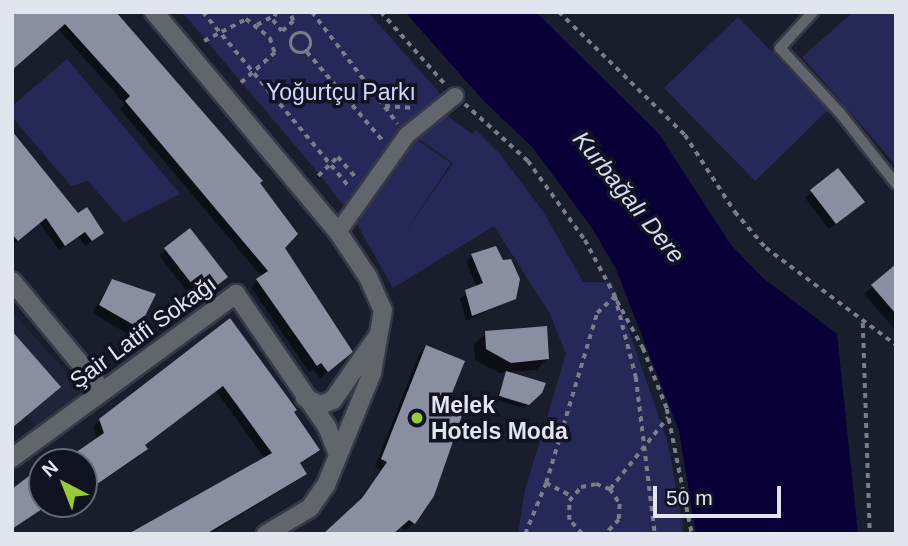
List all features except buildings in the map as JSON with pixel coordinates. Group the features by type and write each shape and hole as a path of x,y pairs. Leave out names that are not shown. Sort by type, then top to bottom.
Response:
{"street":[{"path":"153,12 338,232 379,298 383,310 372,373 337,452 326,485 310,508 266,534"},
{"path":"338,232 407,135 435,109 455,96"},
{"path":"12,281 103,391"},
{"name":"Şair Latifi Sokağı","path":"12,458 236,294 304,398 327,427 337,452"},
{"path":"304,398 321,405 333,400 377,337"}],"lane":[{"path":"813,12 780,48 840,113 896,184"}],"path":[{"path":"203,12 330,164 364,196"},
{"path":"257,25 268,23 276,12"},
{"path":"276,12 275,27 310,36 312,44 307,52"},
{"path":"289,12 293,21 289,29"},
{"path":"312,12 407,135"},
{"path":"381,12 455,96 491,124 528,162 585,240 643,348 669,416 692,534"},
{"path":"559,12 685,135 734,212 766,248 896,345"},
{"path":"204,41 246,19 257,25 270,38 275,53 240,84"},
{"path":"294,34 293,50 307,52 393,153"},
{"path":"385,106 435,109"},
{"path":"318,176 338,157 364,196"},
{"path":"615,296 636,377 655,534"},
{"path":"525,534 546,483 597,313 615,296"},
{"path":"863,322 870,534"},
{"path":"610,489 669,416"},
{"path":"546,483 572,496"},
{"path":"582,534 569,520 572,496 588,485 610,489"},
{"path":"606,534 620,512 610,489"}],"shaded area":[{"path":"12,311 84,393 41,431 12,398"}],"green space":[{"name":"Yoğurtçu Parkı","path":"182,12 368,12 450,105 413,137 361,213 414,138 451,163 400,240 453,163 416,137 444,113 472,134 476,130 500,154 544,213 583,282 612,282 668,443 684,534 518,534 525,490 566,354 550,314 494,226 393,288 355,221 320,175"},
{"path":"853,12 896,12 896,165 802,57"},
{"path":"738,17 828,110 755,181 664,88"},
{"path":"67,59 180,194 124,222 88,181 71,186 12,117 12,106"}],"water":[{"name":"Kurbağalı Dere","path":"405,12 536,12 659,134 731,245 763,278 837,334 858,534 696,534 679,431 616,269 592,228 533,148 482,99"}],"place":[{"name":"Melek Hotels Moda","path":"417,418"}]}
